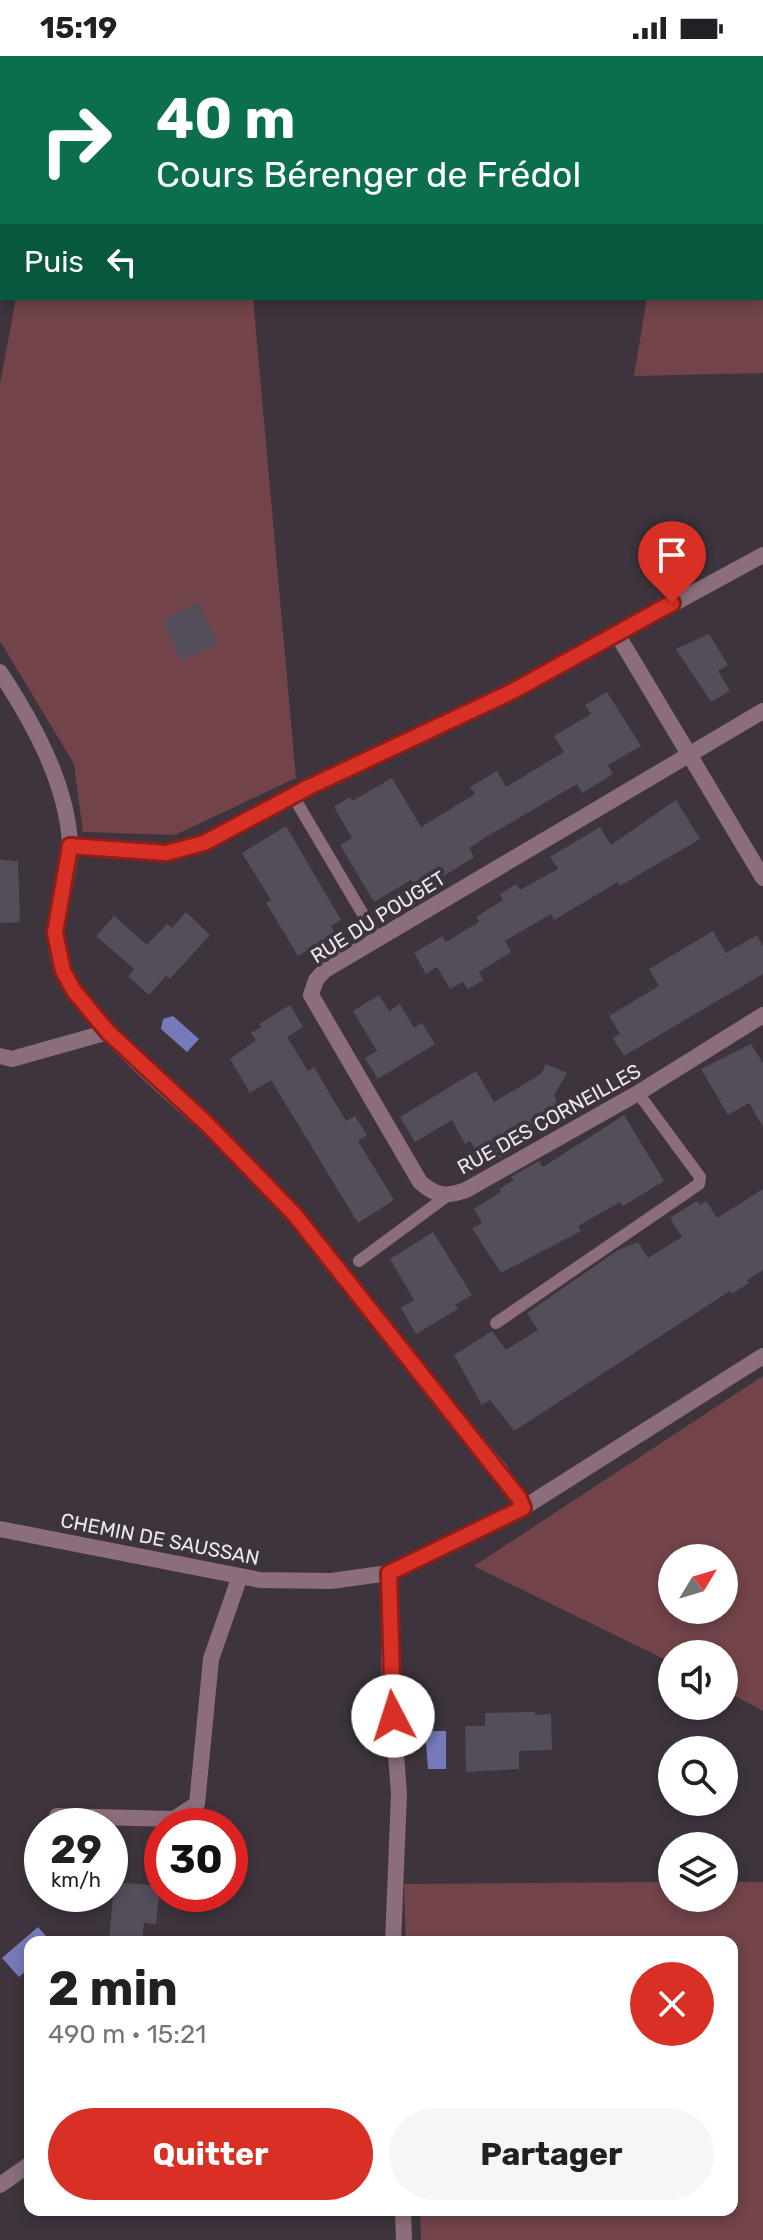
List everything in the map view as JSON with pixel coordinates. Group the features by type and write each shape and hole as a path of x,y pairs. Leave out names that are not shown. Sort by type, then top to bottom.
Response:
{"street":[{"path":"70,846 166,853 204,843 300,791 511,692 763,555"},
{"path":"617,634 763,878"},
{"path":"0,672 23,707 54,775 70,846 55,933 56,945 63,971 74,991 108,1032 237,1154 295,1215 500,1470 523,1508"},
{"name":"RUE DU POUGET","path":"447,1196 432,1192 420,1182 311,995 316,980 325,970 377,938 763,711"},
{"name":"RUE DES CORNEILLES","path":"447,1196 466,1190 638,1093 763,1015"},
{"path":"0,1056 12,1059 108,1032"},
{"name":"CHEMIN DE SAUSSAN","path":"0,1529 240,1576 331,1581 389,1573 523,1508 763,1356"},
{"path":"389,1573 389,1664 399,1794 393,1936"},
{"path":"128,1818 174,1819 192,1811 200,1795 211,1659 240,1576"},
{"path":"0,2185 24,2168"},
{"path":"403,2216 404,2240"}],"lane":[{"path":"296,801 377,938"},
{"path":"496,1323 699,1184 700,1177 638,1093"},
{"name":"RUE DES CORNEILLES","path":"359,1261 447,1196"}],"shaded area":[{"path":"16,300 253,300 296,778 175,835 83,832 74,764 0,641 0,384"},
{"path":"647,300 763,300 763,373 634,376"},
{"path":"763,1376 763,1711 738,1698 738,1640 658,1640 658,1656 474,1566"},
{"path":"658,1882 658,1912 738,1912 738,1882 763,1882 763,2240 421,2240 420,2216 738,2216 738,1936 406,1936 404,1884"}],"water":[{"path":"173,1016 199,1039 187,1052 161,1029 163,1019"},
{"path":"425,1731 446,1731 446,1769 428,1769"},
{"path":"38,1927 46,1936 28,1936"},
{"path":"24,1939 24,1972 19,1977 2,1958"}],"building":[{"path":"198,602 218,643 182,661 162,621"},
{"path":"709,634 728,665 718,671 730,691 711,702 676,649"},
{"path":"607,692 641,746 608,765 613,774 582,793 577,784 486,837 469,848 474,857 418,892 411,880 374,902 340,845 352,838 334,807 350,797 352,801 392,778 421,827 475,794 470,787 497,771 506,787 564,752 554,736 591,714 585,705"},
{"path":"676,800 700,839 620,886 618,882 554,920 551,914 505,941 511,952 479,972 483,980 468,989 463,982 450,989 437,967 426,974 414,953 442,936 446,942 479,922 476,917 503,900 500,894 516,884 520,890 558,869 550,857 600,827 611,845"},
{"path":"286,826 341,920 331,926 335,933 298,956 266,903 271,900 242,853"},
{"path":"0,860 18,861 20,922 0,923"},
{"path":"186,912 210,935 170,979 166,976 149,995 128,976 134,969 96,936 114,916 147,945 167,924 172,928"},
{"path":"713,931 726,953 757,935 763,946 763,974 624,1056 613,1038 620,1034 609,1016 659,986 649,969"},
{"path":"379,995 389,1011 400,1004 414,1028 422,1023 435,1044 378,1079 365,1058 377,1051 353,1011"},
{"path":"290,1005 303,1027 287,1037 308,1071 314,1067 346,1121 355,1116 367,1135 358,1141 394,1200 358,1223 271,1080 250,1093 230,1059 256,1040 251,1033 261,1027 259,1024"},
{"path":"751,1044 763,1063 763,1127 749,1103 728,1115 701,1069"},
{"path":"546,1064 567,1073 554,1095 560,1111 523,1134 528,1142 499,1158 491,1146 478,1154 470,1141 465,1144 452,1120 415,1142 400,1117 476,1071 494,1102 541,1074"},
{"path":"624,1115 664,1181 623,1206 620,1202 578,1226 581,1231 501,1273 472,1228 482,1223 474,1209 501,1192 499,1189 514,1180 511,1177 539,1161 543,1167"},
{"path":"763,1189 763,1270 747,1280 749,1283 732,1294 730,1291 514,1431 490,1400 482,1405 454,1355 492,1331 506,1350 538,1330 527,1313 618,1250 638,1242 648,1258 682,1237 670,1218 697,1201 700,1205 706,1201 717,1218"},
{"path":"433,1232 472,1295 455,1305 458,1309 416,1334 401,1308 414,1300 390,1259"},
{"path":"535,1712 535,1715 551,1714 552,1750 519,1751 519,1769 466,1772 465,1726 485,1726 485,1713"},
{"path":"128,1883 144,1885 144,1912 157,1912 156,1924 144,1923 143,1936 110,1936 112,1912 128,1912"}],"route":[{"path":"393,1716 389,1664 389,1573 523,1508 500,1470 295,1215 208,1125 108,1032 74,991 63,971 55,933 70,846 166,853 204,843 309,787 511,692 672,603"}]}
